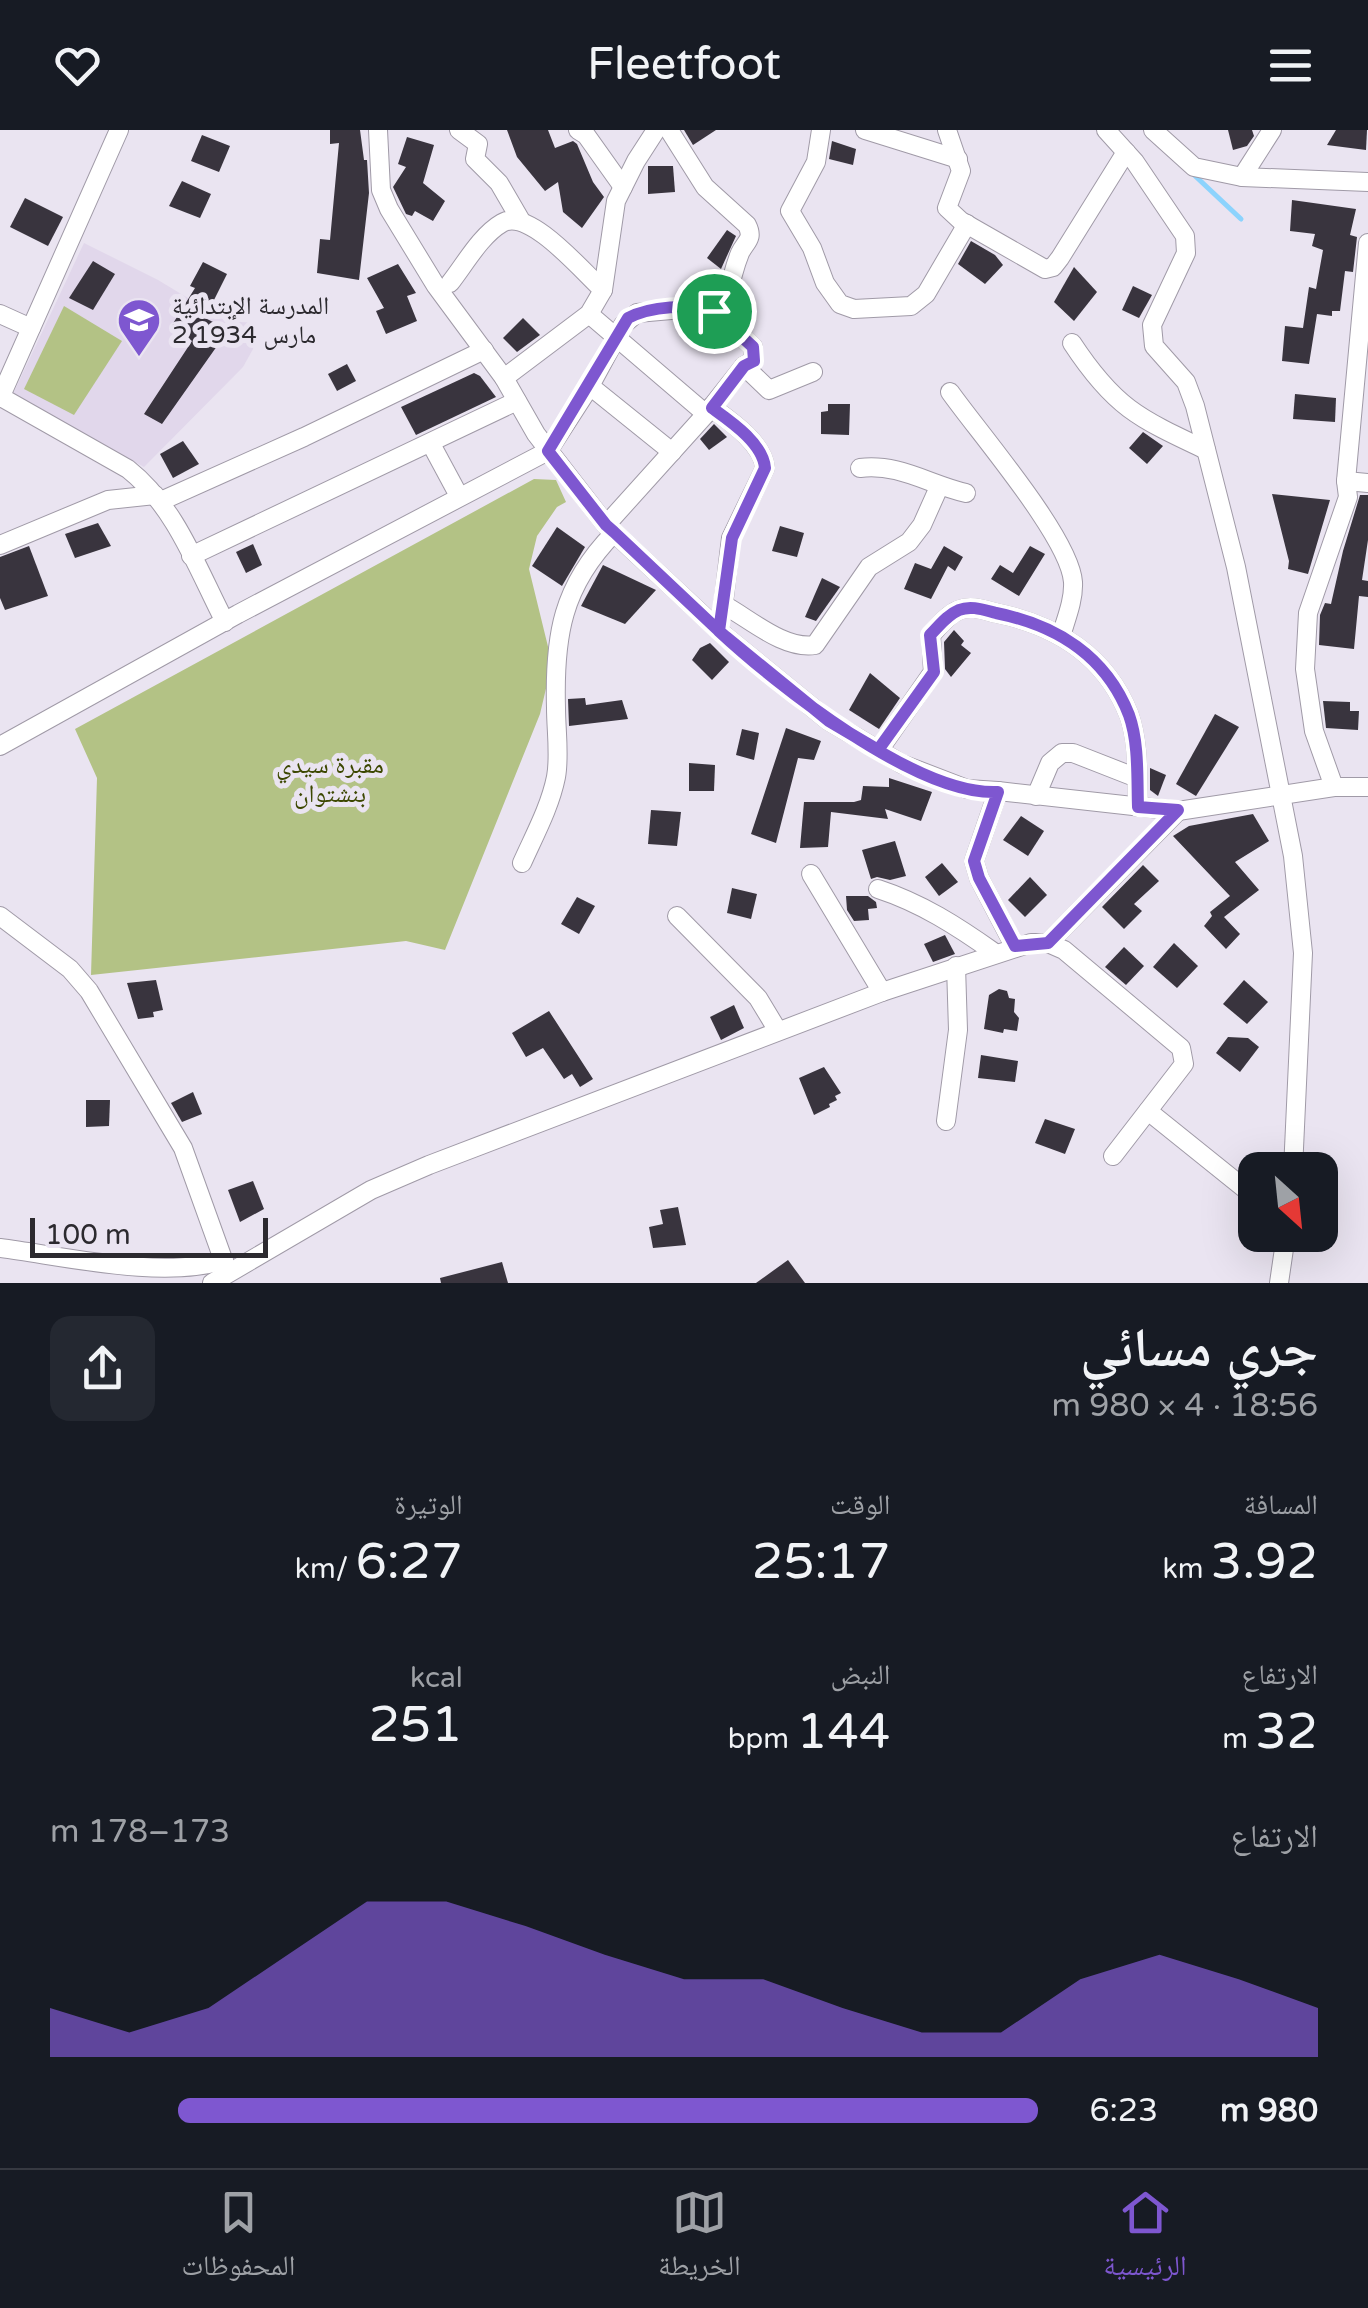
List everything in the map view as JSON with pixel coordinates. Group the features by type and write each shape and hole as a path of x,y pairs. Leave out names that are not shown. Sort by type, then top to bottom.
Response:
{"street":[{"path":"119,130 0,398 128,470 158,498 225,622"},
{"path":"378,130 381,190 389,208 436,286 504,378 548,451 610,529 719,631 829,721 902,764 967,789 1178,810 1368,786"},
{"path":"459,130 478,144 475,159 499,182 520,219 538,229 603,290"},
{"path":"578,130 623,187"},
{"path":"504,378 589,314 603,290 616,201 656,130"},
{"path":"669,130 706,187 751,232 749,242 740,252 730,291 714,311"},
{"path":"821,130 808,183 790,211 812,248 825,283 840,304 854,309 911,306 926,294 967,224"},
{"path":"866,130 958,158"},
{"path":"947,130 961,171 946,208 1049,270 1126,152"},
{"path":"1106,130 1175,217 1185,236 1186,253 1152,326 1154,346 1186,382 1206,450 1236,567 1293,856 1303,953 1295,1152"},
{"path":"1153,130 1194,167 1242,177 1368,182"},
{"path":"1242,177 1272,130"},
{"path":"450,284 492,229 507,220 520,219"},
{"path":"1329,788 1314,732 1305,669 1308,612 1348,497 1346,481 1368,243"},
{"path":"0,746 548,451 628,318 637,313 682,308 714,311 753,347 754,361 744,366 672,452 610,529 574,583 560,628 556,776 522,863"},
{"path":"0,314 31,328"},
{"path":"589,314 747,438 766,461 732,538 719,631"},
{"path":"1072,342 1118,403 1206,450"},
{"path":"0,545 108,500 158,498 484,350"},
{"path":"744,366 773,391 813,372"},
{"path":"590,386 672,452"},
{"path":"950,392 1054,534 1070,562 1074,586 1061,636"},
{"path":"191,556 517,401"},
{"path":"432,444 459,496"},
{"path":"860,468 894,468 939,487 966,493"},
{"path":"1346,481 1368,483"},
{"path":"724,605 786,641 805,646 815,644 869,567 908,542 922,524 939,487"},
{"path":"878,750 934,672 930,635 945,618 971,608 1028,619 1088,652 1120,698 1130,718 1138,807"},
{"path":"1036,796 1050,763 1062,753 1073,753 1137,778"},
{"path":"998,792 974,861 1015,946"},
{"path":"1048,943 1178,810"},
{"path":"811,874 882,992"},
{"path":"878,889 925,908 995,954"},
{"path":"0,916 70,968 89,991 182,1148 222,1272"},
{"path":"677,916 758,998 778,1031"},
{"path":"0,1248 222,1272 371,1190 563,1112 956,966 1015,946 1048,943 1093,971 1181,1048 1184,1064 1113,1156"},
{"path":"946,1120 958,1030 956,966"},
{"path":"1148,1111 1238,1183"},
{"path":"1279,1283 1284,1252"}],"shaded area":[{"name":"المدرسة الإبتدائية 2 مارس 1934","path":"84,243 158,280 226,321 256,323 253,349 243,367 144,467 13,394"}],"green space":[{"path":"64,306 122,341 74,415 24,389"},
{"name":"مقبرة سيدي بنشتوان","path":"534,479 556,480 566,502 557,507 537,536 529,569 552,663 540,714 445,950 406,941 91,975 97,778 75,729"}],"building":[{"path":"330,130 360,130 367,160 369,193 359,280 317,273 320,239 330,240 339,143 330,144"},
{"path":"507,130 548,130 555,148 573,141 577,144 604,197 582,228 563,212 558,182 545,191 517,157"},
{"path":"684,130 716,130 693,145"},
{"path":"1228,130 1252,130 1254,136 1247,146 1233,150"},
{"path":"1336,130 1367,130 1366,150 1327,145"},
{"path":"202,135 230,146 219,172 191,161"},
{"path":"407,137 434,145 423,183 445,201 433,221 415,211 412,216 406,214 393,187 406,167 398,164"},
{"path":"832,141 856,149 853,165 829,159"},
{"path":"648,166 673,166 675,192 648,194"},
{"path":"182,181 211,194 200,218 169,206"},
{"path":"25,198 63,217 48,246 10,227"},
{"path":"1292,200 1356,209 1350,235 1357,237 1353,272 1345,271 1340,311 1332,311 1332,316 1317,314 1309,364 1282,361 1285,326 1303,328 1309,287 1316,289 1323,250 1312,246 1315,234 1290,231"},
{"path":"727,230 736,236 721,269 707,258"},
{"path":"971,241 995,255 1003,265 985,284 958,264"},
{"path":"93,261 115,274 93,310 69,298"},
{"path":"203,262 227,274 205,318 213,322 206,331 222,339 162,424 144,414 192,341 172,325 195,288 190,286"},
{"path":"398,264 416,293 407,296 417,321 386,334 376,311 384,308 367,278"},
{"path":"1074,267 1097,292 1074,321 1054,302"},
{"path":"1133,286 1152,295 1139,318 1122,310"},
{"path":"523,318 540,335 517,352 503,338"},
{"path":"347,364 356,381 337,391 328,374"},
{"path":"474,373 496,397 416,435 401,407"},
{"path":"1295,394 1336,398 1335,422 1293,419"},
{"path":"828,404 850,404 849,435 821,434 821,412 828,411"},
{"path":"714,424 727,437 709,450 700,439"},
{"path":"1143,432 1163,446 1147,464 1129,448"},
{"path":"183,441 199,464 173,478 160,454"},
{"path":"1272,494 1330,500 1308,574 1288,569"},
{"path":"1360,495 1368,495 1368,540 1362,580 1368,581 1368,597 1359,596 1354,649 1319,645 1320,615 1325,603 1331,604"},
{"path":"98,523 111,546 75,558 65,534"},
{"path":"780,526 804,533 797,557 772,551"},
{"path":"557,527 585,547 562,586 532,566"},
{"path":"253,544 262,565 246,573 236,552"},
{"path":"29,546 48,596 5,610 0,598 0,557"},
{"path":"944,546 963,557 955,571 948,566 931,599 904,589 915,563 931,569"},
{"path":"1030,546 1045,554 1019,596 991,579 1000,565 1013,573"},
{"path":"603,565 656,590 625,624 581,606"},
{"path":"822,578 840,587 816,621 805,617"},
{"path":"954,630 964,641 961,645 971,653 951,677 945,669 944,642"},
{"path":"710,643 729,662 712,680 692,660 700,648"},
{"path":"870,673 900,698 879,729 849,710"},
{"path":"585,698 586,705 622,700 628,719 569,726 568,699"},
{"path":"1323,701 1350,702 1350,711 1359,711 1358,730 1326,728"},
{"path":"1215,714 1239,727 1196,796 1176,784"},
{"path":"786,728 821,741 814,760 798,758 776,843 751,834"},
{"path":"742,729 759,733 754,760 736,755"},
{"path":"689,763 715,765 714,791 689,791"},
{"path":"1150,768 1166,775 1158,796 1150,790"},
{"path":"889,778 932,792 921,821 885,809 888,819 831,812 828,847 800,848 804,802 854,802 861,800 863,786 889,787"},
{"path":"651,810 681,812 677,846 648,844"},
{"path":"1253,814 1269,841 1235,862 1259,890 1224,917 1240,934 1226,949 1204,926 1212,916 1210,912 1230,896 1173,836 1189,826"},
{"path":"1021,816 1044,831 1028,856 1003,840"},
{"path":"895,841 906,876 871,879 862,850"},
{"path":"942,863 958,882 939,896 925,877"},
{"path":"1143,865 1159,881 1134,904 1142,911 1124,929 1102,907"},
{"path":"1030,877 1047,895 1025,917 1008,900"},
{"path":"732,888 757,894 751,919 727,913"},
{"path":"846,896 868,896 876,902 877,908 868,909 869,920 854,921 847,910"},
{"path":"577,897 595,906 579,934 561,924"},
{"path":"945,935 955,954 933,962 924,944"},
{"path":"1174,943 1198,966 1177,988 1153,967"},
{"path":"1124,947 1144,966 1126,985 1105,967"},
{"path":"156,980 163,1010 153,1012 154,1017 138,1019 127,983"},
{"path":"1244,980 1268,1002 1247,1024 1223,1004"},
{"path":"999,989 1015,999 1017,1031 984,1029 989,995"},
{"path":"734,1005 744,1028 721,1040 710,1017"},
{"path":"549,1011 593,1079 580,1087 572,1074 564,1079 543,1048 526,1057 512,1033"},
{"path":"1228,1037 1248,1038 1259,1047 1240,1072 1216,1053"},
{"path":"981,1055 1018,1061 1015,1082 978,1078"},
{"path":"824,1067 841,1093 830,1107 814,1115 799,1078"},
{"path":"193,1092 202,1114 182,1122 171,1103"},
{"path":"86,1100 110,1100 109,1126 86,1127"},
{"path":"1045,1119 1075,1129 1065,1154 1035,1143"},
{"path":"253,1181 264,1209 240,1222 228,1190"},
{"path":"678,1207 686,1245 653,1248 649,1227 663,1224 660,1210"},
{"path":"788,1260 805,1283 756,1283"},
{"path":"502,1262 508,1283 441,1283 440,1278"}],"waterway":[{"path":"1192,173 1241,219"}],"place":[{"name":"المدرسة الإبتدائية 2 مارس 1934","path":"139,358"}],"route":[{"path":"714,311 654,310 628,318 548,451 606,525 719,631 726,637 829,721 878,750 923,686 934,672 930,635 945,618 961,609 1028,619 1088,652 1109,678 1130,718 1137,762 1138,807 1178,810 1048,943 1015,946 975,870 974,861 998,792 967,789 902,764 829,721 719,631 732,538 766,461 747,438 712,408 744,366 754,361 755,355 753,347 714,311"}]}
